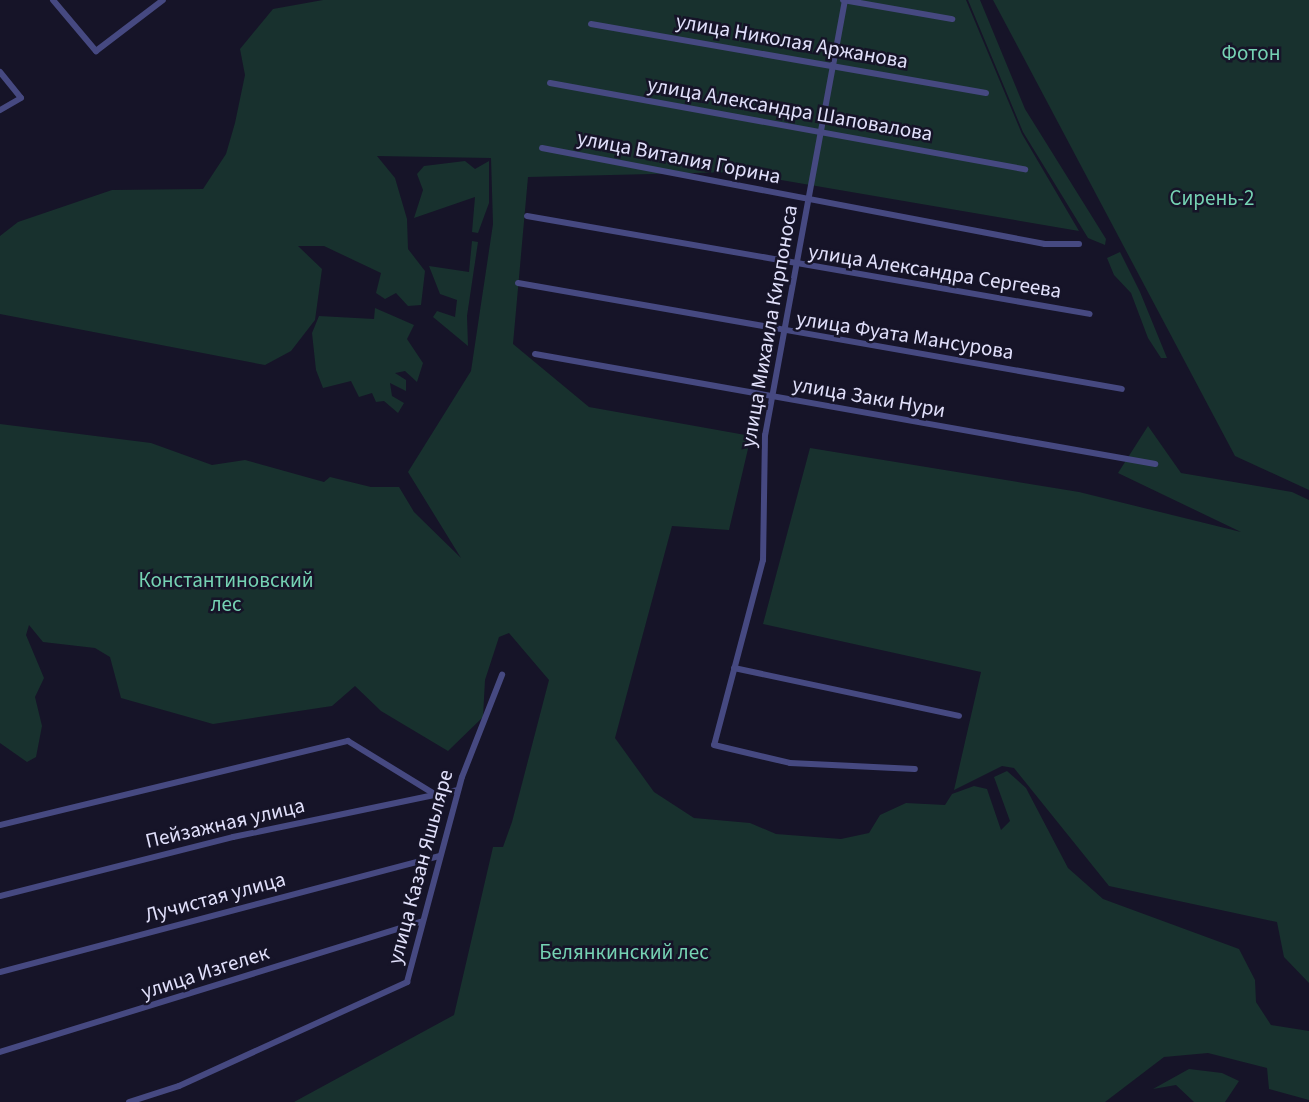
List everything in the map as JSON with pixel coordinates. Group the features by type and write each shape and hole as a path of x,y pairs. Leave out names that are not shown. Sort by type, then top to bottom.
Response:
{"street":[{"path":"53,0 96,51 160,1"},
{"path":"844,0 952,19"},
{"name":"улица Михаила Кирпоноса","path":"844,0 765,435 763,560 714,746 790,763 915,769"},
{"name":"улица Николая Аржанова","path":"591,24 986,93"},
{"path":"0,72 21,98 0,110"},
{"name":"улица Александра Шаповалова","path":"550,83 1025,169"},
{"name":"улица Виталия Горина","path":"542,148 808,201 1045,244 1079,244"},
{"name":"улица Александра Сергеева","path":"527,216 796,266 1090,314"},
{"name":"улица Фуата Мансурова","path":"518,283 783,332 1122,388"},
{"name":"улица Заки Нури","path":"536,354 1155,464"},
{"path":"734,668 959,716"},
{"name":"улица Казан Яшьляре","path":"129,1102 179,1086 407,982 458,790 502,675"},
{"name":"улица Казан Яшьляре","path":"0,825 348,741 436,795"},
{"name":"Пейзажная улица","path":"0,896 233,837 458,790"},
{"name":"Лучистая улица","path":"0,972 439,856"},
{"name":"улица Изгелек","path":"0,1052 421,922"}],"green space":[{"path":"323,0 966,0 1022,134 1079,231 735,172 528,177 513,344 589,407 751,436 729,530 672,526 615,738 654,792 694,818 750,823 776,834 841,839 869,833 880,815 906,803 945,805 952,794 974,786 987,789 1001,830 1010,821 994,777 1007,771 1026,788 1068,868 1103,899 1239,949 1255,980 1256,1002 1271,1025 1309,1031 1309,1100 1269,1089 1267,1068 1208,1053 1164,1057 1105,1102 294,1102 454,1015 493,847 503,847 512,822 549,680 509,633 499,637 485,680 483,717 448,751 381,711 355,686 332,706 213,724 121,698 110,657 95,648 43,642 29,625 26,635 44,678 35,697 42,726 36,757 27,762 0,743 0,424 151,443 212,465 245,460 324,482 330,477 371,487 399,487 414,512 461,558 408,472 471,371 493,224 491,158 377,156 395,178 407,219 408,249 425,271 421,305 408,306 396,293 385,299 376,293 381,273 324,246 298,246 322,269 315,320 291,351 265,365 0,314 0,236 18,222 112,190 203,189 226,154 235,123 245,75 240,49 273,9"},
{"path":"968,0 980,0 1025,109 1106,239 1105,245 1088,238 1023,132"},
{"name":"Сирень-2","path":"993,0 1309,0 1309,490 1235,456"},
{"path":"465,161 475,169 489,161 489,203 478,233 472,232 475,197 414,218 423,190 417,174 424,166"},
{"path":"472,241 478,242 467,316 468,346 433,317 437,311 455,317 457,300 440,294 429,266 469,272"},
{"path":"1120,252 1167,358 1161,358 1148,338 1131,293 1114,275 1107,258"},
{"path":"375,308 414,325 407,339 423,363 417,382 405,371 395,373 406,380 406,391 390,383 392,396 404,403 398,413 384,401 376,402 372,393 359,397 351,381 323,388 316,370 312,333 319,316 374,319"},
{"path":"1148,426 1181,473 1292,492 1309,500 1309,983 1284,957 1277,922 1109,886 1014,768 1002,766 954,790 981,672 763,624 810,448 1079,492 1241,532 1118,473"},
{"path":"1189,1069 1222,1073 1239,1081 1225,1102 1194,1102 1176,1085 1153,1089"}],"park label":[{"name":"Фотон","path":"1251,53"},
{"name":"Константиновский лес","path":"226,592"},
{"name":"Белянкинский лес","path":"624,952"}]}
